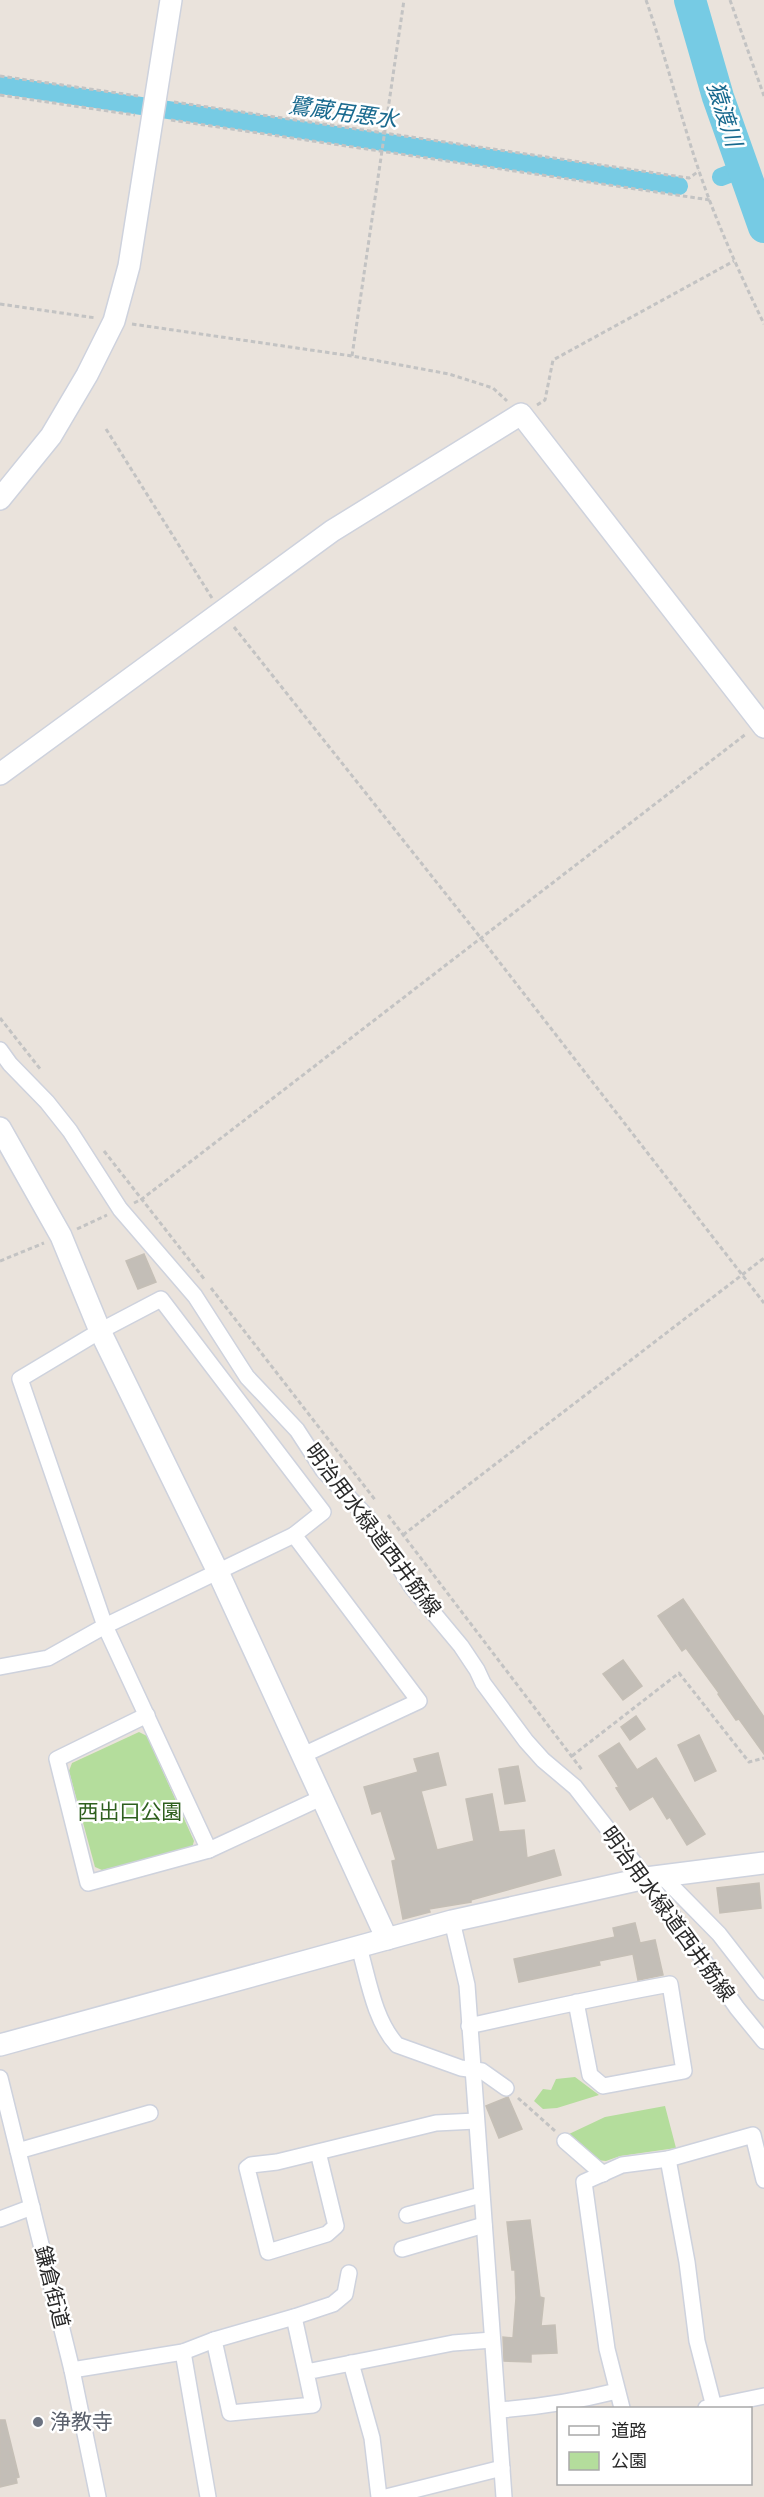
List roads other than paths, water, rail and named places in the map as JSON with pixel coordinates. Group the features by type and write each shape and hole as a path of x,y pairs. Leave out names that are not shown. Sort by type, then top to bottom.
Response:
{"street":[{"path":"0,499 51,436 87,375 114,321 129,266 156,109 171,0"},
{"path":"0,774 332,531 521,414 762,725"},
{"name":"明治用水緑道西井筋線","path":"0,1050 70,1131 94,1172 120,1209 195,1296 248,1377 297,1430 333,1482 369,1519 411,1586 461,1646 483,1683 526,1741 543,1760 575,1787 654,1877 737,2008 764,2041"},
{"path":"0,1128 61,1236 100,1331 218,1572 387,1940"},
{"path":"0,1667 48,1658 105,1626 294,1534 323,1512 161,1299 100,1331 20,1379 105,1626 209,1850"},
{"path":"294,1534 419,1701 301,1756"},
{"path":"147,1715 57,1759 88,1883 209,1850 321,1798"},
{"path":"0,2045 452,1921 654,1877 764,1863"},
{"path":"654,1877 719,1934 764,1992"},
{"path":"452,1921 467,1985 471,2068 504,2497"},
{"path":"359,1947 379,2013 389,2037 397,2045 461,2068 482,2071 506,2088"},
{"path":"469,2026 576,2002 670,1984 684,2071 603,2086 590,2075 576,2002"},
{"name":"鎌倉街道","path":"0,2079 72,2370 98,2497"},
{"path":"18,2151 150,2113"},
{"path":"318,2152 336,2226 327,2234 268,2252 247,2168 436,2123 476,2121"},
{"path":"621,2407 606,2339 584,2182 622,2165 668,2159 753,2135 764,2180"},
{"path":"565,2141 603,2174"},
{"path":"668,2159 710,2407"},
{"path":"407,2215 481,2195"},
{"path":"0,2219 32,2207"},
{"path":"402,2249 484,2225"},
{"path":"72,2370 183,2352 214,2340 333,2304 345,2294 349,2273"},
{"path":"214,2340 230,2413 313,2405 294,2317"},
{"path":"306,2372 453,2343 492,2340"},
{"path":"183,2352 208,2497"},
{"path":"351,2363 372,2438 379,2497"},
{"path":"499,2410 554,2405 617,2391"},
{"path":"714,2407 764,2396"},
{"path":"386,2497 502,2468"}],"waterway":[{"name":"猿渡川","path":"690,0 718,97 764,227"},
{"name":"鷺蔵用悪水","path":"0,85 679,186"},
{"name":"鷺蔵用悪水","path":"721,177 742,169"}],"place":[{"name":"浄教寺","path":"38,2422"}],"park label":[{"name":"西出口公園","path":"130,1812"}]}
